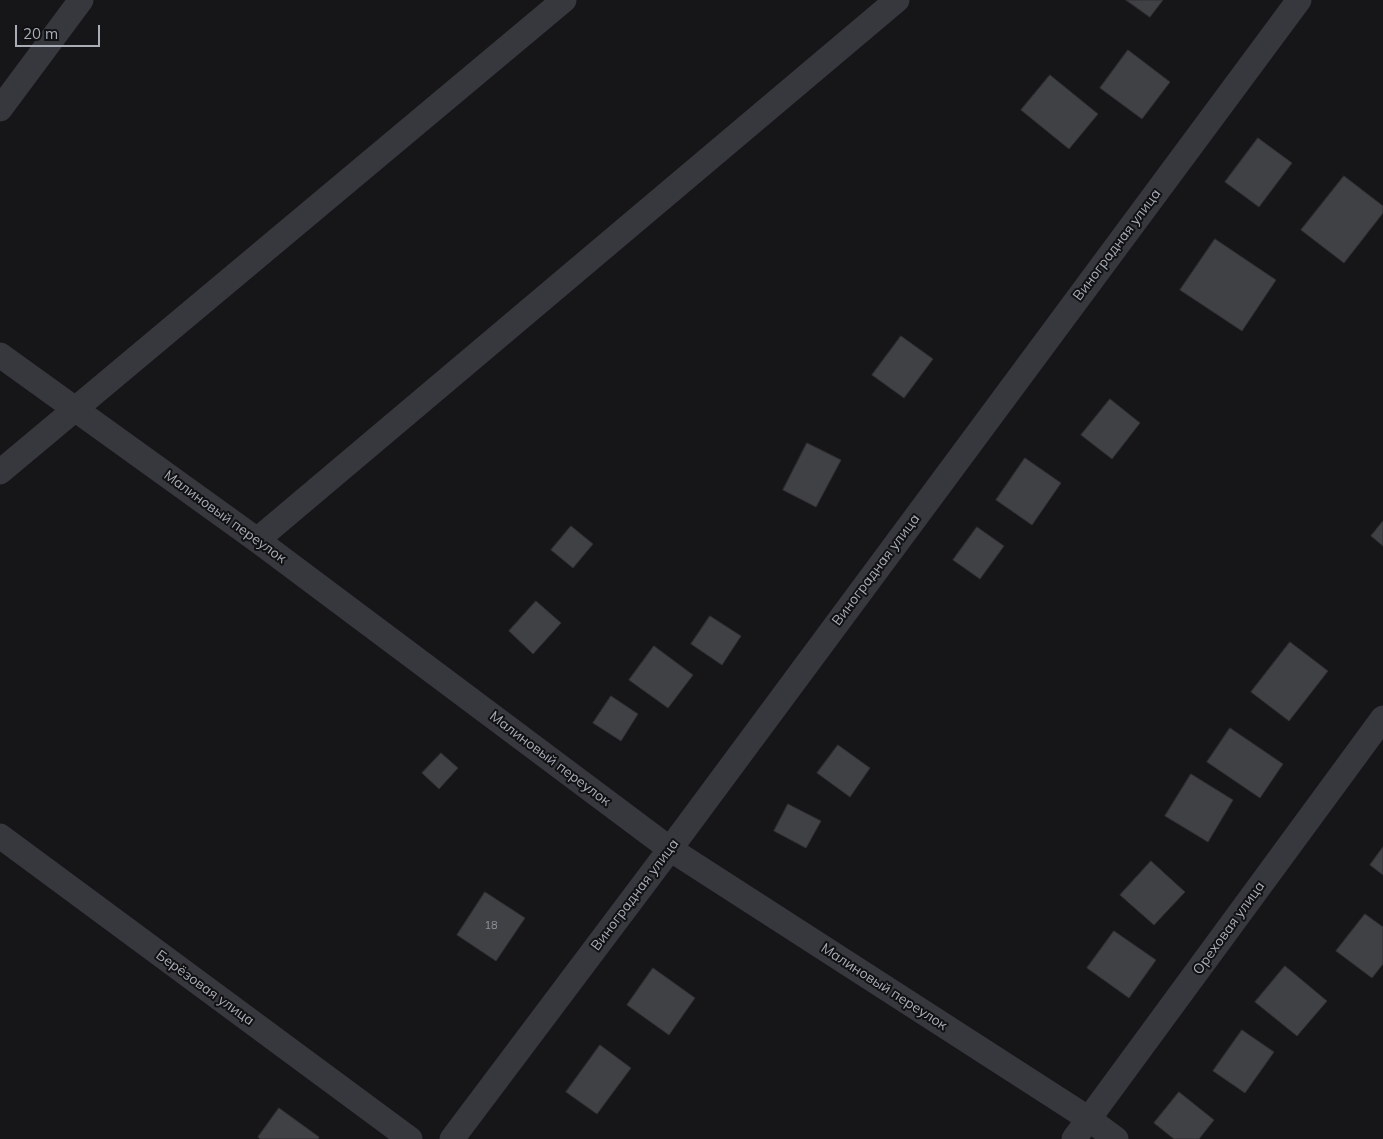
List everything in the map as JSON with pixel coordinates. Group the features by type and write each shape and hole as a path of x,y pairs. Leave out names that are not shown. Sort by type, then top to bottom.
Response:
{"street":[{"path":"0,108 81,0"},
{"path":"0,472 564,0"},
{"path":"257,540 897,0"},
{"name":"Виноградная улица","path":"452,1139 670,849 1299,0"},
{"name":"Малиновый переулок","path":"0,355 257,540 670,849 1089,1119 1116,1139"},
{"name":"Ореховая улица","path":"1074,1139 1383,718"},
{"name":"Берёзовая улица","path":"0,836 410,1139"}],"building":[{"path":"1126,0 1163,0 1150,17"},
{"path":"1128,50 1170,82 1142,119 1100,88"},
{"path":"1050,75 1098,114 1069,149 1021,110"},
{"path":"1258,138 1292,163 1259,207 1225,182"},
{"path":"1344,176 1383,206 1383,213 1344,263 1301,230"},
{"path":"1215,239 1276,280 1242,331 1180,290"},
{"path":"901,336 933,359 904,398 872,375"},
{"path":"1110,399 1140,423 1112,459 1081,435"},
{"path":"807,443 841,460 816,507 783,490"},
{"path":"1025,458 1061,483 1032,525 996,500"},
{"path":"1383,521 1383,546 1371,536"},
{"path":"571,526 593,544 573,568 551,550"},
{"path":"977,527 1004,546 980,579 953,560"},
{"path":"536,601 561,623 533,654 509,631"},
{"path":"710,616 741,636 722,665 691,644"},
{"path":"1290,642 1328,671 1289,721 1251,692"},
{"path":"654,646 693,675 668,708 629,680"},
{"path":"611,696 638,714 621,741 593,723"},
{"path":"1230,728 1283,764 1260,798 1207,762"},
{"path":"838,745 870,768 850,797 817,773"},
{"path":"441,753 458,768 439,789 422,773"},
{"path":"1191,774 1233,800 1208,842 1165,816"},
{"path":"788,804 821,821 806,848 774,831"},
{"path":"1383,847 1383,875 1370,865"},
{"path":"1151,861 1185,892 1154,925 1120,895"},
{"path":"485,892 525,918 496,961 457,935"},
{"path":"1365,914 1383,927 1383,964 1372,978 1336,951"},
{"path":"1114,931 1156,960 1129,998 1087,968"},
{"path":"1285,966 1327,1001 1297,1036 1255,1002"},
{"path":"653,968 695,998 669,1035 627,1005"},
{"path":"1242,1030 1274,1052 1245,1093 1213,1071"},
{"path":"600,1045 631,1068 597,1114 566,1092"},
{"path":"1179,1092 1214,1120 1199,1139 1174,1139 1154,1123"},
{"path":"279,1108 319,1137 318,1139 260,1139 258,1137"}]}
